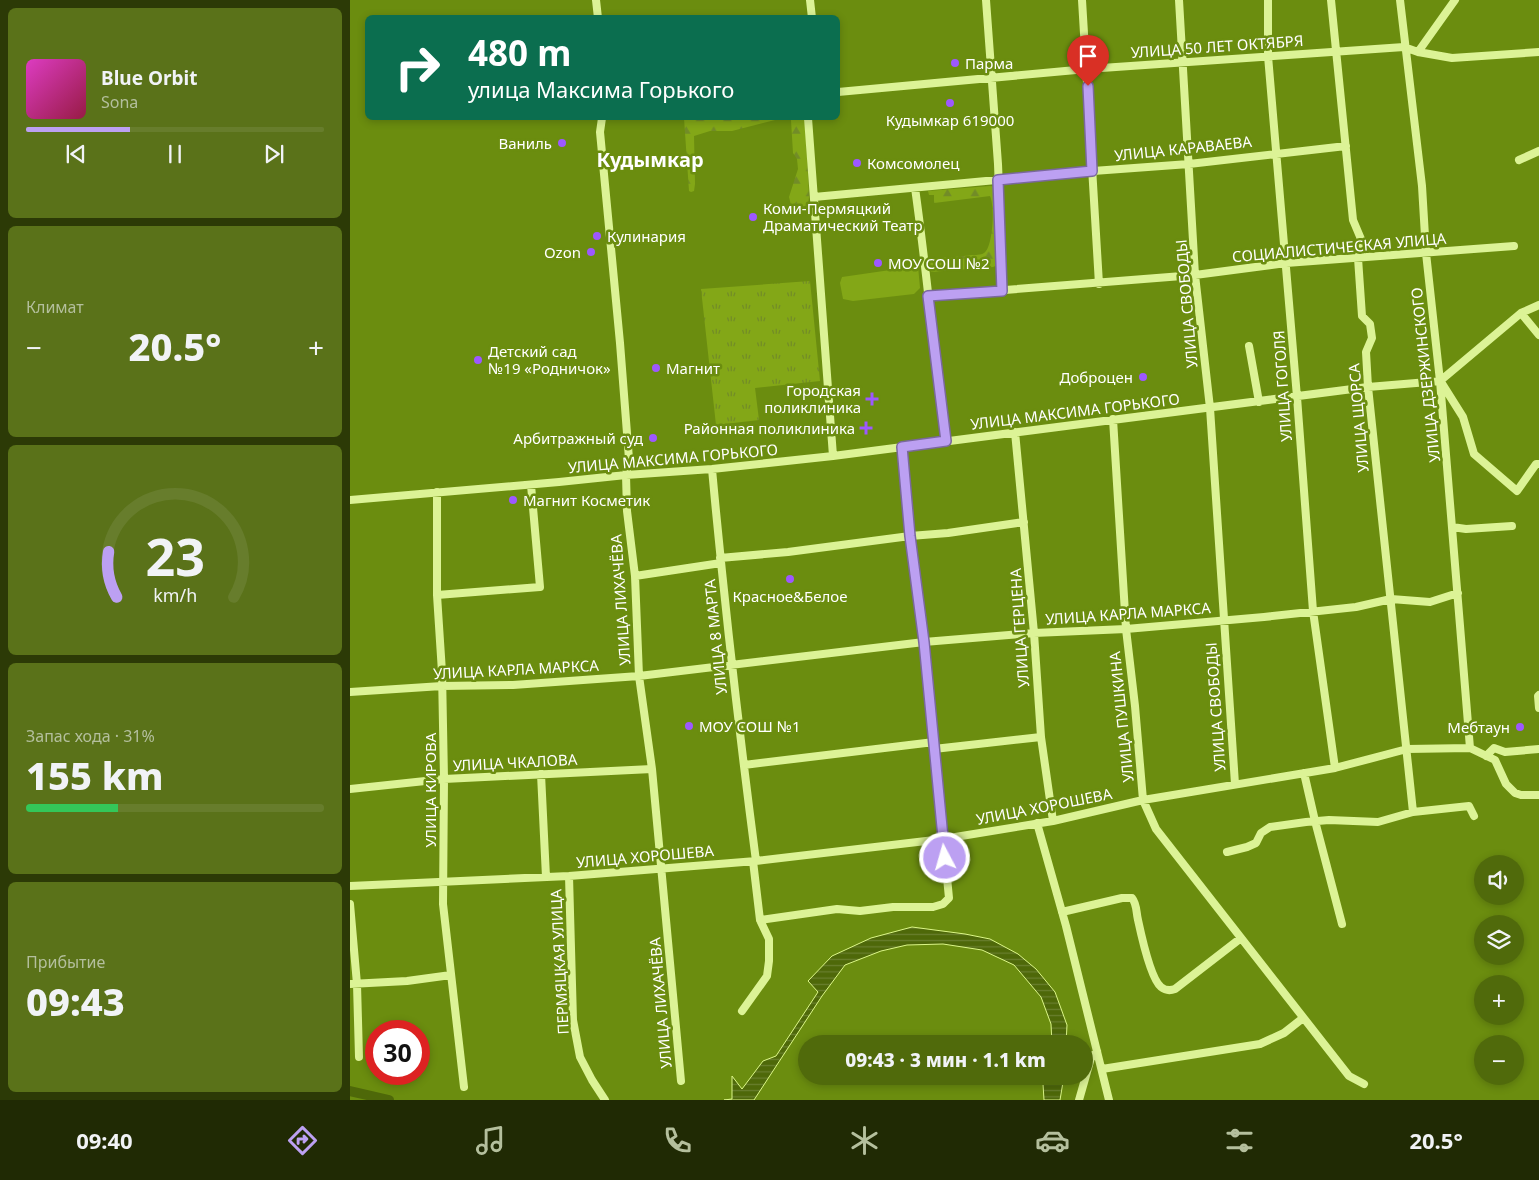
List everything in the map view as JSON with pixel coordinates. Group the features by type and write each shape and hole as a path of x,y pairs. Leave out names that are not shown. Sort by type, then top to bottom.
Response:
{"street":[{"path":"596,0 598,15"},
{"path":"810,0 812,15"},
{"path":"986,0 998,180 1002,291"},
{"path":"1082,0 1099,284"},
{"name":"УЛИЦА СВОБОДЫ","path":"1179,0 1195,275 1210,408 1235,784"},
{"name":"УЛИЦА ГОГОЛЯ","path":"1268,0 1268,56 1313,611 1335,768"},
{"name":"УЛИЦА ЩОРСА","path":"1331,0 1353,220 1361,239 1358,258 1362,316 1370,324 1372,338 1366,352 1368,387 1413,812"},
{"name":"УЛИЦА ДЗЕРЖИНСКОГО","path":"1400,0 1404,47 1422,186 1426,253 1440,381 1470,748"},
{"path":"1418,52 1455,0"},
{"name":"УЛИЦА 50 ЛЕТ ОКТЯБРЯ","path":"840,92 1087,70 1404,47 1418,52 1452,58 1539,52"},
{"name":"УЛИЦА ЛИХАЧЁВА","path":"602,120 600,132 629,459 626,475 627,511 635,576 639,676 652,768 681,1080"},
{"path":"808,120 832,456"},
{"name":"УЛИЦА КАРАВАЕВА","path":"814,197 1092,171 1190,164 1346,146"},
{"path":"1518,160 1539,151"},
{"path":"915,188 946,441"},
{"name":"СОЦИАЛИСТИЧЕСКАЯ УЛИЦА","path":"928,296 1099,284 1195,275 1286,263 1514,246"},
{"path":"1539,305 1522,313 1440,381 1463,417 1474,454 1517,491 1536,464 1539,464"},
{"path":"1522,313 1539,336"},
{"path":"1249,346 1259,402"},
{"name":"УЛИЦА МАКСИМА ГОРЬКОГО","path":"350,500 712,469 832,456 1368,387 1440,381"},
{"name":"УЛИЦА ПУШКИНА","path":"1113,419 1126,629 1143,800 1156,829 1303,1018 1350,1076 1364,1084"},
{"name":"УЛИЦА ГЕРЦЕНА","path":"1015,432 1034,633 1041,737 1053,821"},
{"path":"760,920 837,909 860,911 893,907 933,907 943,904 948,898 924,642 910,536 902,447"},
{"name":"УЛИЦА 8 МАРТА","path":"712,469 720,561 755,861 760,920 769,939 767,976 742,1011"},
{"path":"437,595 540,587 531,485"},
{"name":"УЛИЦА КИРОВА","path":"437,492 437,595 442,686 444,779 444,883 442,904 464,1087"},
{"path":"635,576 720,561 1024,522"},
{"path":"1452,527 1466,529 1512,526"},
{"name":"УЛИЦА КАРЛА МАРКСА","path":"350,692 442,686 513,685 639,676 924,642 1034,633 1126,629 1264,617 1356,607 1391,600 1430,602 1458,593"},
{"path":"1539,695 1539,708"},
{"path":"744,765 1041,737"},
{"name":"УЛИЦА ХОРОШЕВА","path":"350,886 568,876 755,861 943,839 1038,824 1143,800 1335,768 1407,749 1470,748 1495,760 1506,784 1514,793 1539,795"},
{"path":"1486,756 1494,748 1505,752 1539,749"},
{"name":"УЛИЦА ЧКАЛОВА","path":"350,789 444,779 652,768"},
{"path":"1304,773 1314,821 1342,924"},
{"name":"ПЕРМЯЦКАЯ УЛИЦА","path":"541,774 546,877"},
{"path":"1227,852 1247,848 1256,843 1261,833 1270,827 1329,820 1378,822 1413,812 1468,806 1474,816"},
{"path":"1038,824 1109,1100"},
{"name":"ПЕРМЯЦКАЯ УЛИЦА","path":"568,876 573,1020 580,1057 605,1100"},
{"path":"1062,912 1122,898 1132,898 1135,902 1137,918 1154,976 1161,988 1166,991 1176,989 1241,938"},
{"path":"350,904 353,984 359,1057"},
{"path":"353,984 407,981 451,975"},
{"path":"1102,1069 1260,1044 1284,1034 1303,1018"},
{"path":"1079,1100 1091,1058 1097,1051"}],"green space":[{"path":"684,120 775,120 732,131 710,131 694,136 695,184 694,191 689,191"},
{"path":"791,120 805,120 809,197 808,205 798,208 791,205 789,197 798,169 797,159 793,153"},
{"path":"998,187 1001,260 998,265 931,272 928,263 932,258 978,255 987,250 992,226 992,201 990,196 934,203 934,195 929,195 928,191"},
{"path":"918,266 920,288 914,294 853,301 843,299 840,283 842,277"},
{"path":"810,281 820,381 755,388 759,420 716,425 701,289"}],"shaded area":[{"path":"912,927 990,939 1018,954 1036,969 1055,992 1067,1025 1066,1035 1052,1035 1051,1024 1041,997 1014,965 982,950 943,944 907,945 881,951 845,965 822,996 754,1100 724,1100 732,1099 732,1076 742,1089 763,1061 776,1056 818,992 808,981 832,956 871,938"},
{"path":"1043,1085 1062,1085 1060,1100 1044,1100"}],"waterway":[{"path":"350,1091 389,1100"}],"place":[{"name":"Парма","path":"955,63"},
{"name":"Кудымкар 619000","path":"950,103"},
{"name":"Ваниль","path":"562,143"},
{"name":"Комсомолец","path":"857,163"},
{"name":"Коми-Пермяцкий Драматический Театр","path":"753,217"},
{"name":"Кулинария","path":"597,236"},
{"name":"Ozon","path":"591,252"},
{"name":"МОУ СОШ №2","path":"878,263"},
{"name":"Детский сад №19 «Родничок»","path":"478,360"},
{"name":"Магнит","path":"656,368"},
{"name":"Доброцен","path":"1143,377"},
{"name":"Городская поликлиника","path":"872,399"},
{"name":"Районная поликлиника","path":"866,428"},
{"name":"Арбитражный суд","path":"653,438"},
{"name":"Магнит Косметик","path":"513,500"},
{"name":"Красное&Белое","path":"790,579"},
{"name":"МОУ СОШ №1","path":"689,726"},
{"name":"Мебтаун","path":"1520,727"}],"district":[{"name":"Кудымкар","path":"650,159"}],"route":[{"path":"945,858 924,642 910,536 902,447 946,441 935,366 928,296 1002,291 998,180 1092,171 1088,86"}]}
